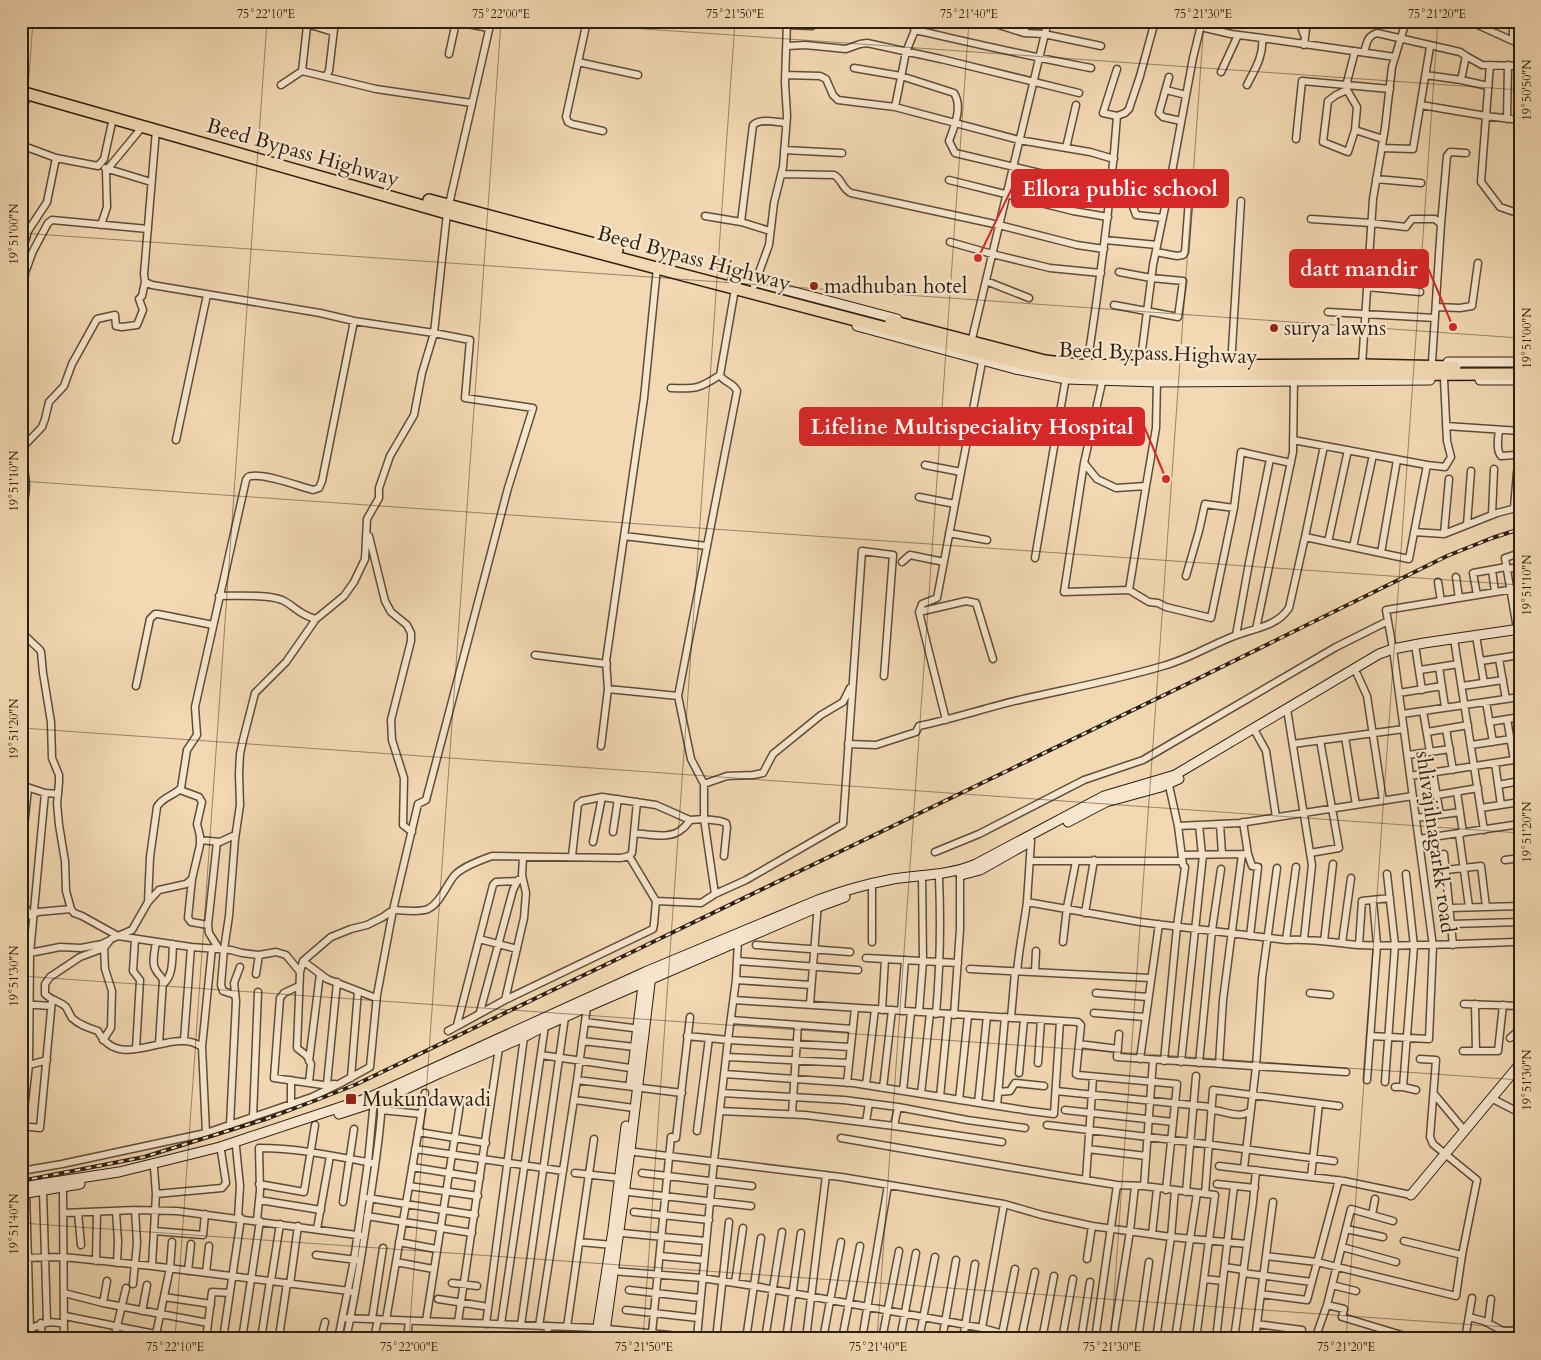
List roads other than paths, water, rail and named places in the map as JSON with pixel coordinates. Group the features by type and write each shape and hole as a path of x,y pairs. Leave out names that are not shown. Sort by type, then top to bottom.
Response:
{"highway":[{"name":"Beed Bypass Highway","path":"23,90 113,118 448,209 971,344 1045,361 1140,365 1362,363 1520,374"},
{"name":"Beed Bypass Highway","path":"23,90 657,268 745,286"},
{"name":"Beed Bypass Highway","path":"971,344 983,357 1019,363 1067,375 1103,377 1294,378 1485,371 1520,367"}],"street":[{"path":"326,76 329,71 335,21"},
{"path":"587,21 566,118 572,124 603,132"},
{"path":"671,388 694,389 720,375 745,286 769,245 774,203 781,174 784,150 787,23 812,26 814,21"},
{"path":"910,21 915,30 1091,68"},
{"path":"895,107 906,52 915,30 916,21"},
{"path":"986,21 1024,33 1044,34 1101,46"},
{"path":"1024,33 1027,21"},
{"path":"971,344 1048,21"},
{"path":"1090,21 1105,24 1109,21"},
{"path":"1117,69 1103,113 1117,116 1129,109 1155,21"},
{"path":"1300,21 1305,42"},
{"path":"1406,21 1392,67 1382,148 1376,179 1371,223 1362,363 1520,362"},
{"path":"1470,21 1516,41"},
{"path":"1491,31 1492,21"},
{"path":"1513,21 1516,41"},
{"path":"206,1133 202,1047 218,949 229,916 235,835 240,805 239,774 243,740 255,693 286,662 316,619 344,596 354,582 365,559 367,519 379,498 379,488 390,456 414,415 422,373 434,333 448,209 490,25 454,22 449,54"},
{"path":"1305,42 1309,22"},
{"path":"302,71 306,24 333,32"},
{"path":"1140,365 1156,248 1193,58 1202,24 1238,35 1305,42 1395,57"},
{"path":"1364,52 1368,38 1371,34 1376,33 1460,52 1482,65 1520,66"},
{"path":"1221,72 1238,35"},
{"path":"1247,85 1260,60 1263,48 1262,38"},
{"path":"787,46 805,45 846,49 863,43 1079,93"},
{"path":"1382,148 1413,149 1430,46"},
{"path":"1347,88 1328,101 1323,142 1348,152 1355,130 1357,107 1347,88 1355,51"},
{"path":"1461,80 1466,56"},
{"path":"578,62 638,75"},
{"path":"1490,65 1482,182 1500,207 1520,214"},
{"path":"1507,118 1508,65"},
{"path":"854,68 901,76 954,93 958,99 956,122 949,141 955,153 1078,182 1111,187"},
{"path":"281,85 302,71 376,88 472,103"},
{"path":"785,75 820,76 826,79 833,95 838,100 895,107 1019,140 1090,152 1114,159"},
{"path":"1426,75 1488,86"},
{"path":"1169,77 1160,113 1163,117 1181,121"},
{"path":"1296,139 1302,81 1347,88 1390,90"},
{"path":"21,122 23,90"},
{"path":"1166,90 1186,95"},
{"path":"1066,148 1076,105"},
{"path":"1421,105 1520,120"},
{"path":"1087,363 1108,217 1117,116"},
{"path":"98,166 104,159 113,118"},
{"path":"741,222 753,125 760,121 786,123"},
{"path":"101,225 107,207 105,174 107,168 143,126"},
{"path":"21,449 42,427 49,402 64,386 72,364 97,319 115,315 116,326 137,325 143,310 139,299 142,296 145,282 144,274 156,130"},
{"path":"1355,130 1383,138"},
{"path":"21,145 56,158 107,168 151,182"},
{"path":"784,150 842,153"},
{"path":"1432,362 1441,224 1448,156 1450,152 1466,153"},
{"path":"25,274 24,244 28,231 48,202 56,158"},
{"path":"781,174 834,175 839,179 846,191 851,193 1104,249"},
{"path":"1376,179 1421,183"},
{"path":"949,180 1073,211 1108,217"},
{"path":"1105,240 1156,248 1178,256 1183,255 1185,252 1190,186 1188,183 1170,181"},
{"path":"1110,196 1132,201 1136,215 1163,218"},
{"path":"1231,364 1241,201"},
{"path":"705,216 741,222 770,231"},
{"path":"1311,219 1371,223 1406,228 1412,219 1435,219 1441,224"},
{"path":"21,291 33,251 48,223 52,220 148,230"},
{"path":"950,242 1050,268 1101,273"},
{"path":"1436,307 1460,308 1472,306 1478,263"},
{"path":"600,746 608,689 607,664 644,398 657,268"},
{"path":"1114,305 1178,316 1183,282 1119,272"},
{"path":"986,281 1029,298"},
{"path":"21,1171 72,1162 230,1126 312,1097 370,1067 376,998 393,910 418,804 426,800 508,488 533,408 465,398 470,340 206,295 145,282"},
{"path":"745,286 750,298 983,357 937,598 922,604 919,612 946,720"},
{"path":"1367,287 1420,292"},
{"path":"176,440 206,295"},
{"path":"1328,312 1435,318"},
{"path":"148,902 150,857 157,807 160,802 180,790 187,750 197,735 194,710 246,480 248,477 253,476 266,477 313,490 319,488 322,481 354,321"},
{"path":"21,324 23,354 21,360"},
{"path":"715,894 704,819 704,784 691,759 678,696 737,391 734,386 720,375"},
{"path":"1035,558 1067,375"},
{"path":"1103,377 1084,462 1064,592 1129,590 1148,602 1211,618 1234,508 1241,452 1291,463"},
{"path":"1129,590 1156,428 1157,378"},
{"path":"1256,629 1291,463 1294,378 1520,380"},
{"path":"1293,440 1397,460 1445,467 1451,457 1447,441 1444,380"},
{"path":"1446,426 1520,431"},
{"path":"1499,430 1499,454 1501,456 1515,455"},
{"path":"918,434 967,443"},
{"path":"848,744 876,745 916,732 919,726 982,709 1088,686 1165,666 1236,635 1272,624 1285,615 1289,608 1324,446"},
{"path":"1328,542 1348,450"},
{"path":"1354,547 1373,455"},
{"path":"1236,635 1270,459"},
{"path":"1381,553 1397,460"},
{"path":"1084,462 1097,479 1116,488 1146,486"},
{"path":"21,464 25,470 25,481 24,501 21,506"},
{"path":"1305,537 1409,559 1427,465"},
{"path":"925,466 961,472"},
{"path":"1492,515 1494,469"},
{"path":"1468,525 1471,471"},
{"path":"1414,532 1444,534 1492,515 1517,508 1517,472"},
{"path":"1444,534 1449,480"},
{"path":"919,497 955,504"},
{"path":"1186,576 1205,504 1234,508"},
{"path":"367,531 385,601 391,612 407,625 411,633 411,641 391,720 392,740 404,778 403,825 412,832"},
{"path":"950,533 987,540"},
{"path":"624,536 707,546"},
{"path":"656,901 701,904 715,894 746,880 843,824 862,551 893,555 884,676"},
{"path":"1520,553 1505,558 1520,646"},
{"path":"902,562 910,554 944,562"},
{"path":"1477,595 1473,573 1520,567"},
{"path":"1492,570 1495,592"},
{"path":"1456,577 1459,598"},
{"path":"1438,582 1441,601"},
{"path":"935,852 979,834 1084,780 1143,760 1336,647 1388,621 1386,610 1520,588"},
{"path":"219,596 270,597 280,600 304,615 316,619"},
{"path":"919,612 966,601 976,603 993,659"},
{"path":"136,686 152,616 158,614 213,625"},
{"name":"shlivajilnagarkk road","path":"1388,621 1389,651 1402,714 1433,946 1429,1039 1407,1039"},
{"path":"818,903 922,878 940,878 960,872 1104,796 1168,780 1256,733 1379,654 1415,645 1518,629"},
{"path":"21,632 41,652 51,722 52,758 60,782 57,803 65,860 66,891 74,913 118,936 259,955 276,952 286,955 300,972"},
{"path":"1476,636 1484,682"},
{"path":"1454,639 1484,830"},
{"path":"1415,645 1422,690"},
{"path":"23,1192 119,1172 220,1147 378,1100 648,976 845,890 872,884 980,870 1106,802 1161,787 1175,775 1357,674 1382,658 1389,651"},
{"path":"535,655 607,664"},
{"path":"1481,661 1520,655"},
{"path":"1499,659 1506,699"},
{"path":"1420,670 1458,664"},
{"path":"1439,667 1446,708"},
{"path":"1357,674 1367,696 1383,801"},
{"path":"1462,686 1503,680"},
{"path":"704,784 727,776 763,773 773,754 821,715 843,702 852,684"},
{"path":"1399,694 1442,686"},
{"path":"608,689 678,696"},
{"path":"1402,714 1520,697"},
{"path":"1486,702 1493,742"},
{"path":"1423,711 1430,752"},
{"path":"1288,712 1312,865 1304,939"},
{"path":"1490,722 1520,717"},
{"path":"1410,776 1517,760 1507,719"},
{"path":"1426,732 1468,726"},
{"path":"1293,744 1404,729"},
{"path":"1446,729 1453,770"},
{"path":"1256,733 1266,751 1276,817"},
{"path":"1345,737 1356,805"},
{"path":"1471,745 1511,739"},
{"path":"1310,852 1338,848 1320,740"},
{"path":"1408,755 1450,749"},
{"path":"1495,763 1502,805"},
{"path":"1433,773 1440,814"},
{"path":"1164,1060 1177,926 1185,867 1168,780"},
{"path":"1498,785 1519,782 1520,793"},
{"path":"21,785 45,794 58,794"},
{"path":"21,853 28,788"},
{"path":"1437,795 1478,788"},
{"path":"180,790 200,797 202,800 197,824 200,840 192,879 188,918 191,922 208,925"},
{"path":"1457,792 1469,907"},
{"path":"45,794 32,914 29,1065 21,1126 40,1128 52,1003 45,994 44,984 50,976 80,957 104,948 111,939"},
{"path":"1178,826 1243,822 1413,796"},
{"path":"572,856 578,804 582,801 602,797 656,805 690,820 704,819 726,823 728,827 724,856"},
{"path":"593,842 602,797"},
{"path":"613,832 618,799"},
{"path":"309,1082 311,1064 307,1056 297,1048 300,972 303,961 330,937 367,925 393,910 423,910 430,908 456,874 492,856 622,858 629,856 632,853 637,802"},
{"path":"1480,808 1520,802"},
{"path":"1416,818 1460,812"},
{"path":"634,833 674,834 682,830 690,820"},
{"path":"1219,1064 1223,1000 1231,933 1245,854 1243,822"},
{"path":"1220,824 1222,854"},
{"path":"1419,840 1520,824"},
{"path":"1181,1062 1202,855 1199,825"},
{"path":"200,840 217,842 235,835"},
{"path":"997,1106 1008,1018 1027,902 1031,841"},
{"path":"217,842 208,925 209,933 218,949 221,988 223,991 235,996"},
{"path":"1031,861 1182,858 1202,855 1245,854"},
{"path":"1245,854 1252,866 1258,867 1250,936"},
{"path":"1444,854 1453,945"},
{"path":"448,1031 504,1000 653,929 656,901 629,856"},
{"path":"480,1012 513,890 520,878 523,857"},
{"path":"1505,860 1519,858 1520,874"},
{"path":"1085,913 1094,860"},
{"path":"1063,942 1076,861"},
{"path":"1324,941 1333,864"},
{"path":"1446,870 1481,866 1486,907"},
{"path":"1286,940 1296,867"},
{"path":"1244,1168 1249,1112 1256,1066 1262,978 1277,868"},
{"path":"1199,1063 1212,930 1221,869"},
{"path":"940,1097 958,963 960,872"},
{"path":"1385,1082 1395,945 1387,874"},
{"path":"1403,1087 1414,946 1406,874"},
{"path":"504,1000 524,918 526,893 520,878"},
{"path":"457,1025 493,885 496,882 520,878"},
{"path":"919,1012 923,961 922,878"},
{"path":"921,1094 940,962 940,878"},
{"path":"1342,943 1351,878"},
{"path":"21,956 60,947 81,948 102,944 132,930 148,902 158,890 186,884 192,879"},
{"path":"872,889 872,942"},
{"path":"1359,944 1362,901 1390,898"},
{"path":"1367,1080 1377,945 1373,900"},
{"path":"1027,902 1159,924 1286,940 1304,939 1377,945 1433,946 1512,942 1520,939"},
{"path":"810,1004 818,903"},
{"path":"21,906 32,914"},
{"path":"1450,908 1520,906"},
{"path":"21,919 32,914 71,909"},
{"path":"1452,924 1520,922"},
{"path":"1140,1059 1159,924"},
{"path":"697,1336 714,1160 738,961 737,938"},
{"path":"135,939 133,971 140,980 136,1049"},
{"path":"479,939 517,949"},
{"path":"156,942 154,966 162,976 163,984 159,1044"},
{"path":"163,984 170,975 173,944"},
{"path":"756,945 850,952"},
{"path":"184,1040 191,947"},
{"path":"103,1040 111,1028 112,996 112,988 105,969 104,948"},
{"path":"1035,972 1036,951"},
{"path":"256,974 259,955"},
{"path":"866,958 958,963"},
{"path":"866,1085 885,959"},
{"path":"900,1011 905,960"},
{"path":"303,961 327,979 376,998"},
{"path":"738,961 858,970"},
{"path":"230,1126 234,983 240,967"},
{"path":"970,970 1150,978"},
{"path":"309,1061 320,974"},
{"path":"23,1192 43,1191 122,1176 236,1147 257,1144 378,1100 524,1037 648,976"},
{"path":"596,1339 602,1332 648,976"},
{"path":"736,980 811,985"},
{"path":"327,1084 337,982"},
{"path":"299,986 284,993 280,998 274,1078 323,1085 339,1084"},
{"path":"351,1078 358,991"},
{"path":"253,1118 258,992"},
{"path":"1096,993 1148,997"},
{"path":"1310,994 1330,995"},
{"path":"734,1000 1080,1023 1076,1074 1093,1078 1177,1084 1166,1190"},
{"path":"21,1004 59,1002 79,1023 98,1031 108,1045 122,1050 184,1040 202,1047"},
{"path":"1464,1004 1520,1006"},
{"path":"1475,1004 1476,1051"},
{"path":"1463,1051 1496,1052 1499,1050 1503,1005"},
{"path":"539,1326 578,1080 587,1007"},
{"path":"847,1083 855,1008"},
{"path":"883,1088 892,1010"},
{"path":"903,1091 911,1012"},
{"path":"1094,1013 1145,1017"},
{"path":"652,1333 663,1236 671,1137 676,1138 690,1016"},
{"path":"959,1100 968,1016"},
{"path":"978,1103 987,1016"},
{"path":"521,1325 565,1017"},
{"path":"1019,1073 1024,1019"},
{"path":"731,1020 852,1029"},
{"path":"1038,1063 1041,1020"},
{"path":"724,1074 866,1085 1054,1114 1060,1021"},
{"path":"585,1022 640,1029"},
{"path":"792,1114 798,1025"},
{"path":"501,1324 545,1026"},
{"path":"636,1069 635,1047 640,1029"},
{"path":"1510,1038 1520,1029"},
{"path":"1119,1034 1117,1057 1346,1072"},
{"path":"687,1036 850,1047"},
{"path":"1370,1036 1407,1039"},
{"path":"486,1324 524,1037"},
{"path":"697,1131 709,1038"},
{"path":"582,1042 635,1047"},
{"path":"1079,1044 1118,1049"},
{"path":"458,1322 499,1048"},
{"path":"541,1056 636,1069"},
{"path":"727,1057 849,1063"},
{"path":"1266,1256 1317,1262 1456,1296 1477,1180 1432,1144 1430,1137 1436,1060 1420,1059"},
{"path":"29,1065 47,1060"},
{"path":"1144,1186 1153,1060"},
{"path":"1219,1166 1339,1180 1411,1195 1491,1098 1518,1069"},
{"path":"1186,1192 1196,1076"},
{"path":"1086,1179 1093,1078"},
{"path":"290,1104 291,1080"},
{"path":"578,1080 682,1093"},
{"path":"998,1092 1010,1092 1015,1083 1044,1086"},
{"path":"1395,1086 1416,1090"},
{"path":"1205,1194 1213,1090 1339,1106"},
{"path":"1056,1091 1193,1105 1237,1114 1249,1112"},
{"path":"386,1320 425,1093"},
{"path":"722,1093 870,1103 1025,1128"},
{"path":"1434,1094 1464,1130"},
{"path":"1491,1098 1520,1113"},
{"path":"378,1100 421,1114"},
{"path":"346,1339 347,1318 372,1163 378,1100"},
{"path":"574,1100 631,1107"},
{"path":"866,1122 870,1103"},
{"path":"426,1321 460,1104"},
{"path":"1311,1177 1319,1104"},
{"path":"894,1126 898,1107"},
{"path":"1065,1110 1173,1122"},
{"path":"720,1111 792,1114 866,1122 1002,1142"},
{"path":"259,1184 304,1192 315,1125"},
{"path":"1047,1126 1334,1161"},
{"path":"343,1202 354,1129"},
{"path":"418,1132 486,1143"},
{"path":"841,1138 1117,1185 1144,1186 1215,1195 1196,1339"},
{"path":"567,1327 594,1139"},
{"path":"257,1144 372,1163"},
{"path":"242,1339 258,1221 257,1144"},
{"path":"223,1339 239,1218 240,1186 236,1147"},
{"path":"415,1149 563,1171"},
{"path":"1088,1149 1146,1156"},
{"path":"156,1194 222,1188 226,1183 221,1151"},
{"path":"626,1151 714,1160 826,1175 1004,1204 1092,1226 1171,1237 1247,1244"},
{"path":"621,1191 620,1178 626,1151"},
{"path":"317,1229 330,1156"},
{"path":"412,1167 480,1178"},
{"path":"152,1266 156,1194 154,1168"},
{"path":"1234,1339 1256,1170"},
{"path":"575,1173 620,1178"},
{"path":"642,1173 752,1186"},
{"path":"806,1339 826,1175"},
{"path":"1261,1294 1307,1300 1339,1180"},
{"path":"1217,1184 1254,1188"},
{"path":"862,1339 888,1185"},
{"path":"1095,1339 1117,1185"},
{"path":"409,1186 478,1196"},
{"path":"1113,1339 1135,1186"},
{"path":"1216,1339 1234,1186"},
{"path":"1152,1234 1156,1188"},
{"path":"1156,1339 1171,1237 1175,1190"},
{"path":"42,1339 46,1258 43,1191"},
{"path":"621,1191 751,1206"},
{"path":"23,1192 25,1333 44,1323 55,1322 64,1324"},
{"path":"63,1192 64,1339"},
{"path":"1175,1339 1197,1193"},
{"path":"367,1198 475,1214"},
{"path":"361,1235 367,1216 367,1198"},
{"path":"1372,1215 1375,1199"},
{"path":"259,1200 321,1210"},
{"path":"1255,1339 1273,1202"},
{"path":"980,1339 1004,1204"},
{"path":"1315,1339 1332,1286 1351,1209 1393,1221"},
{"path":"133,1284 137,1244 134,1210"},
{"path":"63,1213 178,1210 361,1235"},
{"path":"96,1261 97,1212"},
{"path":"116,1212 117,1263"},
{"path":"634,1212 709,1220"},
{"path":"78,1213 81,1245"},
{"path":"154,1231 203,1235 206,1214"},
{"path":"367,1216 472,1232"},
{"path":"716,1339 729,1222"},
{"path":"261,1339 280,1224"},
{"path":"279,1337 298,1226"},
{"path":"1088,1259 1092,1226"},
{"path":"735,1283 742,1228"},
{"path":"1346,1229 1383,1237"},
{"path":"622,1232 706,1240"},
{"path":"766,1339 782,1232"},
{"path":"786,1339 801,1233"},
{"path":"746,1339 761,1238"},
{"path":"1404,1241 1462,1255"},
{"path":"155,1336 170,1268 172,1242"},
{"path":"399,1242 436,1249"},
{"path":"579,1242 614,1245"},
{"path":"823,1339 841,1242"},
{"path":"188,1271 191,1244"},
{"path":"206,1273 209,1246"},
{"path":"842,1339 860,1246"},
{"path":"1342,1247 1396,1262"},
{"path":"374,1339 383,1248"},
{"path":"882,1339 899,1251"},
{"path":"900,1339 916,1253"},
{"path":"316,1255 357,1261"},
{"path":"660,1256 704,1260"},
{"path":"919,1339 935,1257"},
{"path":"24,1258 63,1258 134,1264 352,1292"},
{"path":"942,1339 956,1260"},
{"path":"396,1262 433,1269"},
{"path":"1138,1339 1149,1262"},
{"path":"962,1339 975,1264"},
{"path":"1225,1267 1263,1276 1312,1282"},
{"path":"1001,1336 1015,1269"},
{"path":"610,1271 702,1278 773,1289 982,1328 1001,1336 1021,1339 1035,1272"},
{"path":"1042,1339 1054,1276"},
{"path":"1062,1339 1073,1279"},
{"path":"1204,1279 1223,1281"},
{"path":"102,1303 107,1281"},
{"path":"452,1282 477,1286"},
{"path":"1081,1339 1090,1282"},
{"path":"142,1311 148,1285"},
{"path":"1332,1286 1356,1291"},
{"path":"114,1339 126,1288"},
{"path":"629,1290 700,1298"},
{"path":"206,1339 212,1292 230,1293"},
{"path":"64,1293 102,1303 208,1324"},
{"path":"164,1297 210,1304"},
{"path":"1465,1339 1472,1298"},
{"path":"438,1299 483,1306"},
{"path":"1488,1323 1491,1299"},
{"path":"1327,1304 1344,1309 1342,1316 1415,1339"},
{"path":"626,1310 698,1318"},
{"path":"65,1316 117,1326 155,1336 180,1339"},
{"path":"1469,1317 1503,1330 1520,1330"},
{"path":"347,1318 567,1327 602,1332 652,1333 697,1336 710,1339"},
{"path":"338,1339 347,1318"},
{"path":"407,1339 409,1320"},
{"path":"322,1339 325,1322"},
{"path":"1256,1324 1302,1330"},
{"path":"546,1339 548,1326"},
{"path":"76,1336 90,1339"},
{"path":"471,1339 471,1337 488,1337"}],"railway":[{"path":"21,1181 144,1157 269,1118 357,1084 1187,684 1447,556 1520,529"}],"place":[{"name":"Ellora public school","path":"978,258"},
{"name":"madhuban hotel","path":"814,286"},
{"name":"datt mandir","path":"1453,327"},
{"name":"surya lawns","path":"1274,328"},
{"name":"Lifeline Multispeciality Hospital","path":"1166,479"},
{"name":"Mukundawadi","path":"351,1099"}]}
